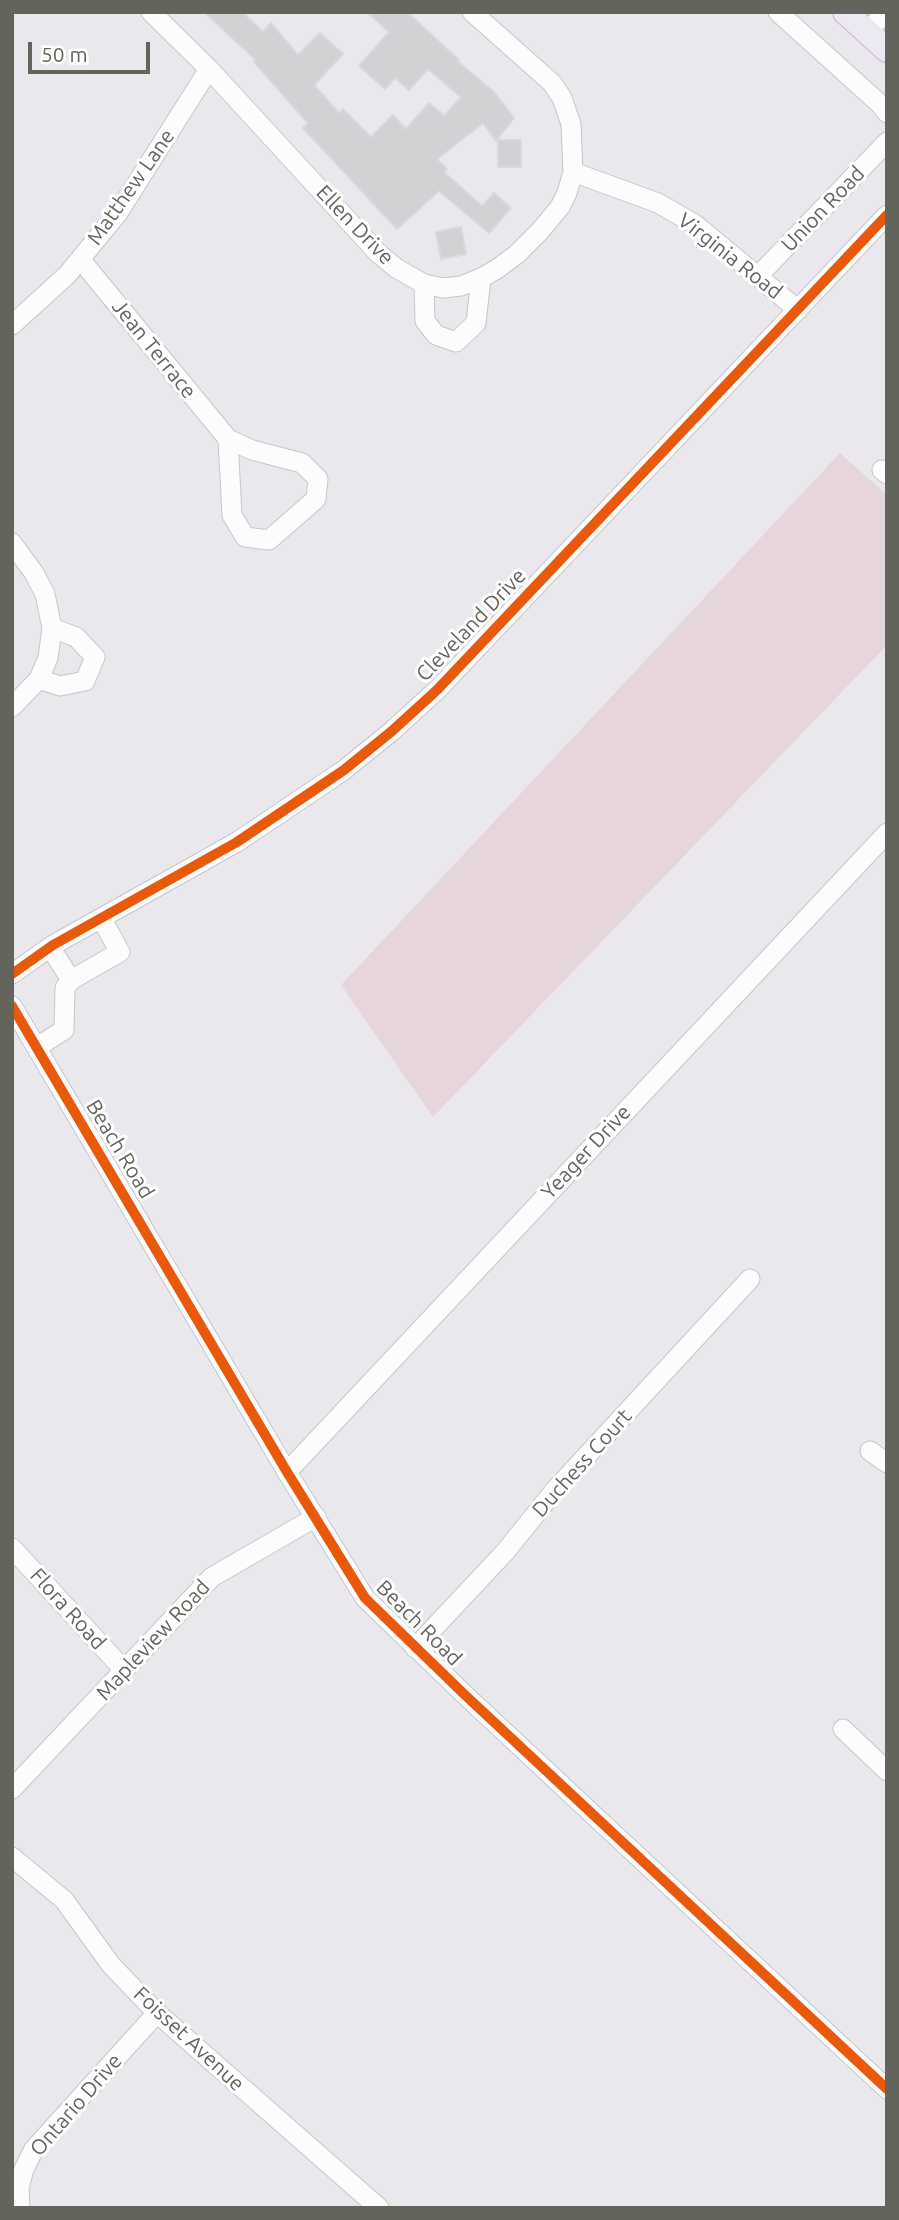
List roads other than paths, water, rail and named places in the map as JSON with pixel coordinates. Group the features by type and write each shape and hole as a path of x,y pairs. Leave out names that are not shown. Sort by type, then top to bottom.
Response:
{"main road":[{"path":"845,12 887,50"}],"street":[{"name":"Ellen Drive","path":"151,12 209,69 378,253 396,268 424,284 443,288 461,286 481,278 507,262 540,231 560,207 573,172"},
{"path":"472,12 552,83 562,98 572,124 573,172"},
{"path":"779,12 887,113"},
{"path":"868,33 884,12"},
{"name":"Matthew Lane","path":"12,325 67,275 118,213 209,69"},
{"name":"Union Road","path":"758,276 887,142"},
{"name":"Virginia Road","path":"573,172 674,211 696,225 798,310"},
{"name":"Cleveland Drive","path":"12,974 50,947 248,835 344,770 392,731 447,680 887,215"},
{"name":"Jean Terrace","path":"80,259 228,439 252,450 302,463 318,479 316,499 269,540 245,537 232,515 228,439"},
{"path":"424,284 425,321 436,335 456,342 476,323 481,278"},
{"path":"12,543 34,573 45,594 52,628 48,657 39,679 12,707"},
{"path":"39,679 60,686 85,681 95,657 76,637 52,628"},
{"name":"Yeager Drive","path":"287,1472 887,834"},
{"path":"37,1047 64,1030 65,988 71,980 120,952 101,918"},
{"path":"50,947 71,980"},
{"name":"Beach Road","path":"12,1006 287,1472 365,1598 415,1648 887,2089"},
{"name":"Duchess Court","path":"415,1648 505,1552 555,1490 750,1279"},
{"path":"870,1451 887,1463"},
{"name":"Mapleview Road","path":"12,1789 212,1577 316,1517"},
{"name":"Flora Road","path":"12,1548 124,1670"},
{"path":"843,1729 887,1771"},
{"name":"Foisset Avenue","path":"12,1857 64,1900 111,1965 157,2013 379,2208"},
{"name":"Ontario Drive","path":"20,2208 19,2188 24,2169 34,2149 157,2013"}]}
